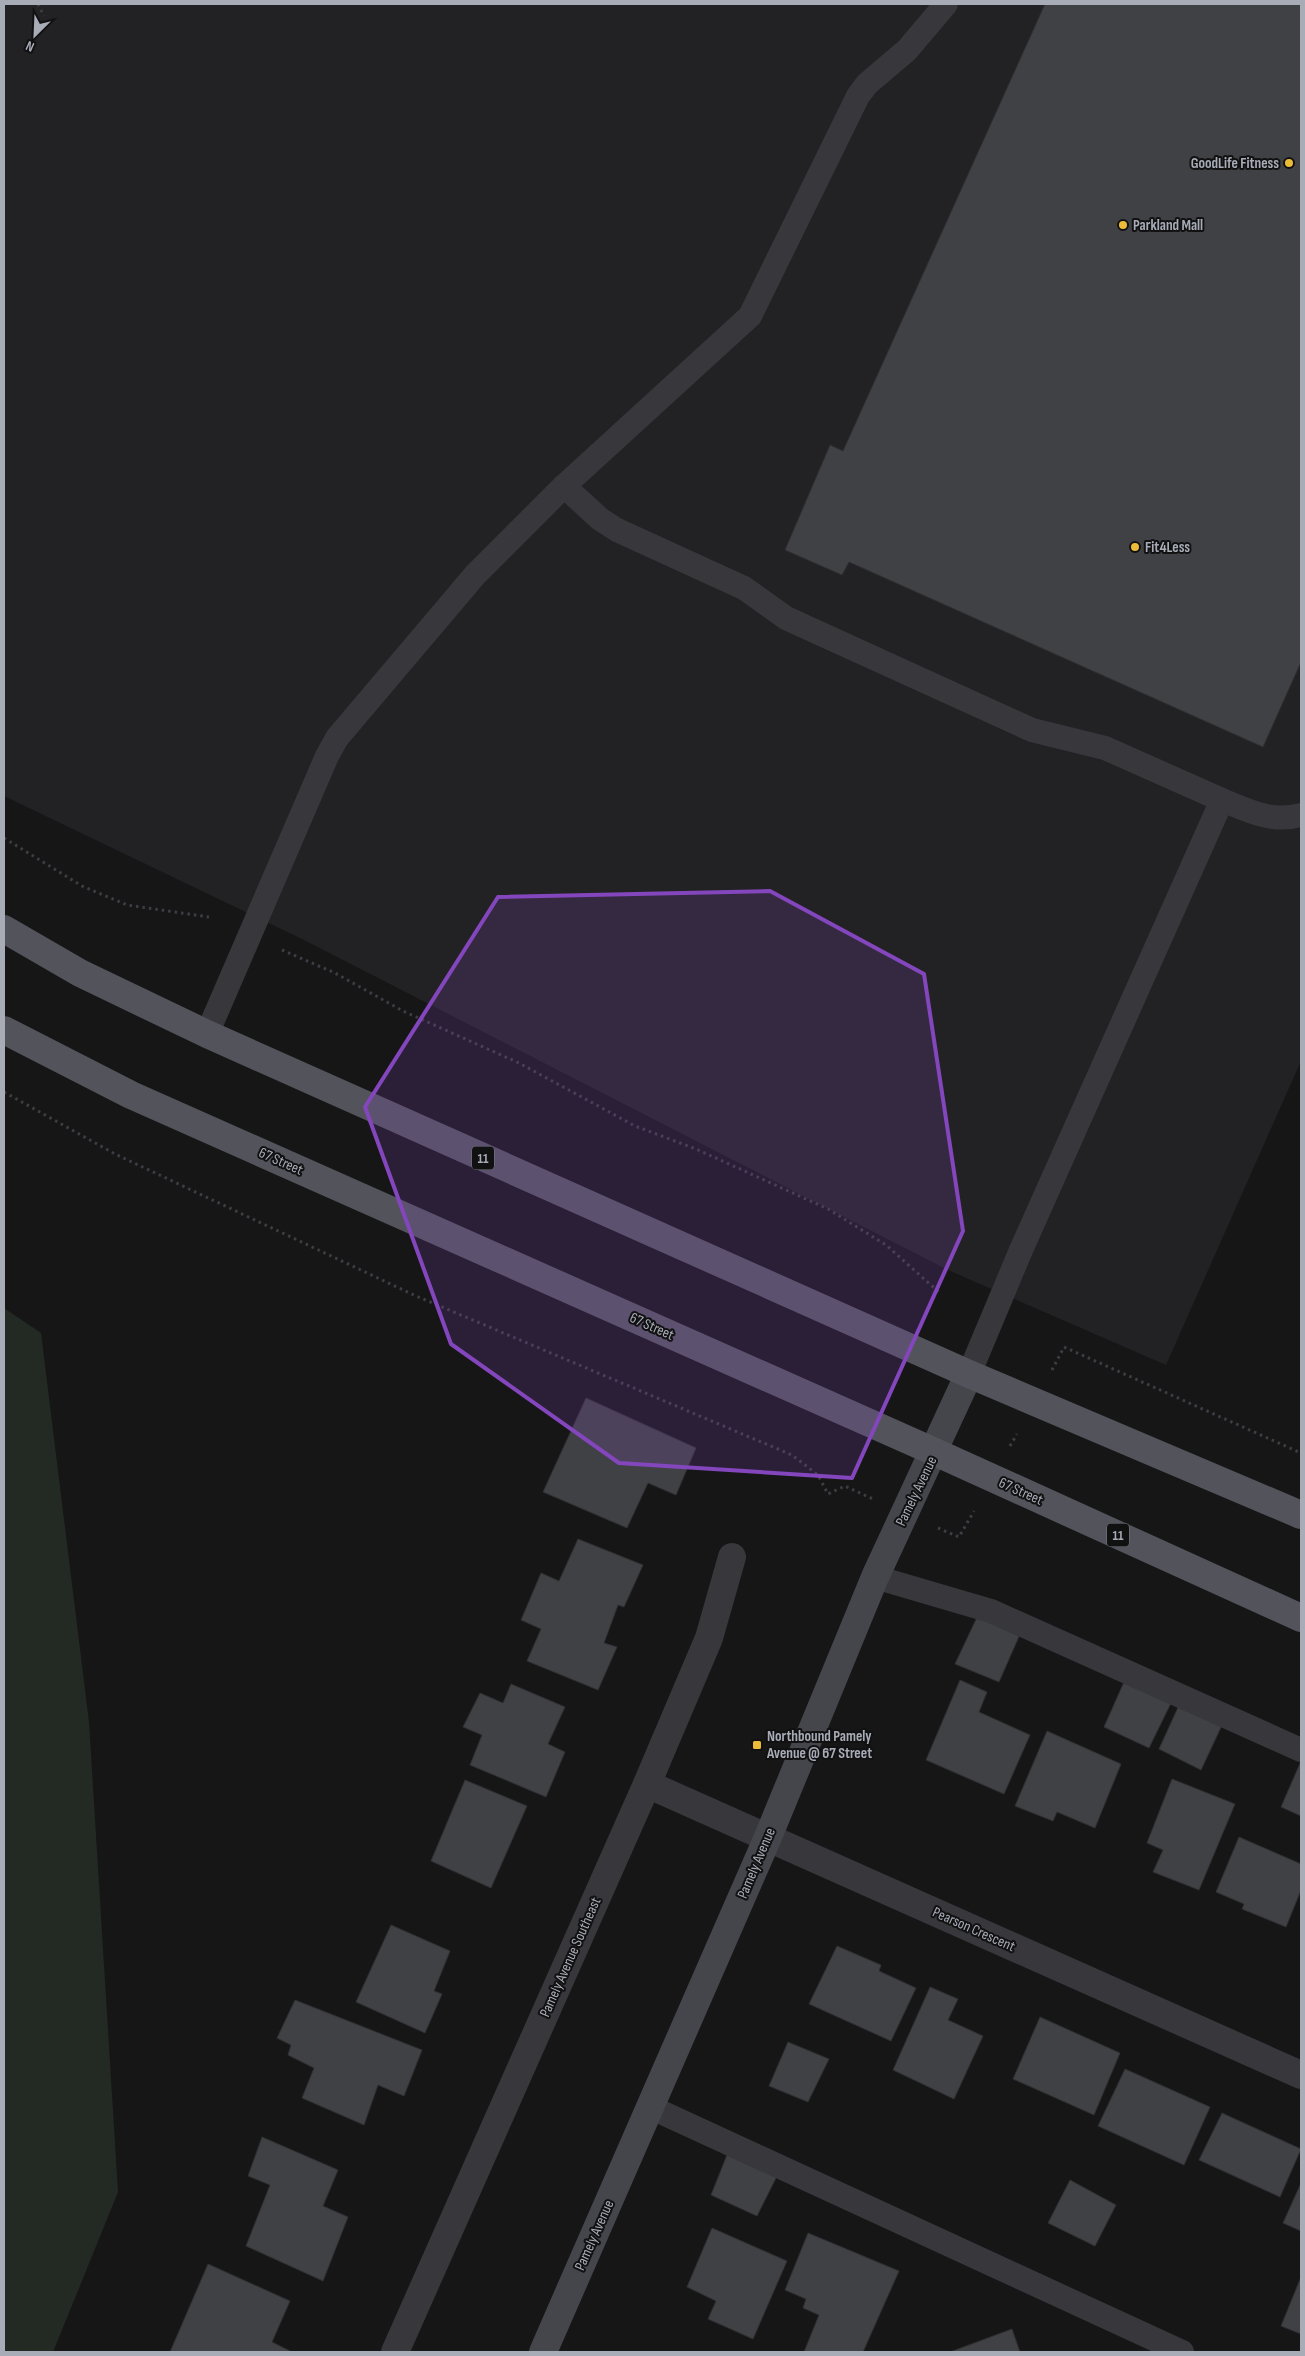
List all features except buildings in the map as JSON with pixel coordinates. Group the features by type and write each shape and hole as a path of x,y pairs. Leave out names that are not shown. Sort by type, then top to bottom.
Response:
{"main road":[{"name":"11","path":"4,929 80,973 207,1034 969,1374 1301,1515"},
{"name":"67 Street","path":"4,1030 131,1095 935,1452 1301,1618"}],"street":[{"name":"Pamely Avenue","path":"543,2352 768,1837 876,1576 935,1452 969,1374"},
{"name":"Pamely Avenue Southeast","path":"395,2352 647,1784 709,1638 732,1557"},
{"name":"Pearson Crescent","path":"647,1784 1301,2074"}],"lane":[{"path":"207,1034 327,756 337,738 475,575 564,486 750,316 858,96 867,84 907,50 946,4"},
{"path":"564,486 600,519 617,530 744,588 786,618 1032,730 1105,748 1260,816 1277,819 1301,815"},
{"path":"969,1374 1022,1250 1222,800"},
{"path":"876,1576 991,1611 1301,1750"},
{"path":"650,2106 1158,2348 1182,2352"}],"path":[{"path":"38,4 44,16"},
{"path":"4,838 82,886 127,905 209,917"},
{"path":"282,950 335,973 403,1011 519,1063 635,1126 696,1149 828,1209 886,1245 941,1294"},
{"path":"4,1092 115,1154 416,1296 792,1455 818,1475 828,1494 845,1486"},
{"path":"959,1537 1064,1347 1301,1453"}],"highlighted area":[{"path":"770,891 924,974 963,1231 852,1478 619,1463 451,1344 365,1107 498,897"}],"shaded area":[{"path":"4,4 1301,4 1301,1061 1166,1365 948,1270 302,939 4,796"},
{"path":"4,1308 41,1333 89,1722 118,2192 53,2352 4,2352"}],"place":[{"name":"GoodLife Fitness","path":"1289,163"},
{"name":"Parkland Mall","path":"1123,225"},
{"name":"Fit4Less","path":"1135,547"},
{"name":"Northbound Pamely Avenue @ 67 Street","path":"757,1745"}]}
